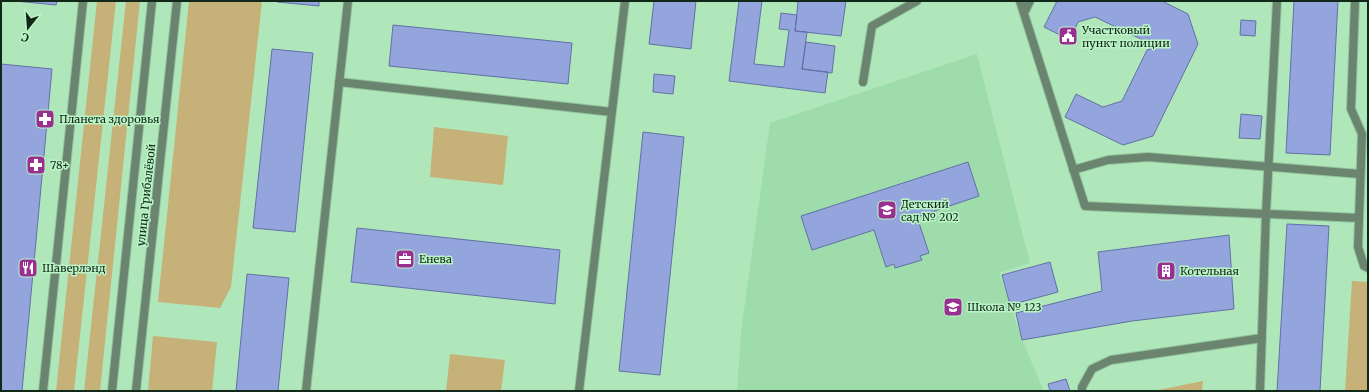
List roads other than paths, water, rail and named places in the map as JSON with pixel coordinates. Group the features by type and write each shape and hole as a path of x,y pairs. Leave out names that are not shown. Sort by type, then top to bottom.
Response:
{"street":[{"path":"43,391 83,1"},
{"name":"улица Грибалёвой","path":"112,391 152,1"},
{"name":"улица Грибалёвой","path":"136,391 177,1"},
{"path":"306,391 348,1"},
{"path":"579,391 625,1"},
{"path":"863,82 872,26 917,1"},
{"path":"1020,1 1085,206 1359,218"},
{"path":"1024,13 1030,1"},
{"path":"1260,391 1268,167 1277,1"},
{"path":"1355,1 1351,109 1365,134 1360,174 1358,247 1364,266 1368,268"},
{"path":"339,82 612,112"},
{"path":"1073,170 1108,160 1148,157 1360,174"},
{"path":"1082,391 1082,386 1092,369 1111,360 1262,338"}],"place":[{"name":"Участковый пункт полиции","path":"1068,36"},
{"name":"Планета здоровья","path":"45,119"},
{"name":"78+","path":"36,165"},
{"name":"Детский сад № 202","path":"887,210"},
{"name":"Енева","path":"405,259"},
{"name":"Шаверлэнд","path":"28,268"},
{"name":"Котельная","path":"1166,271"},
{"name":"Школа № 123","path":"953,307"}]}
